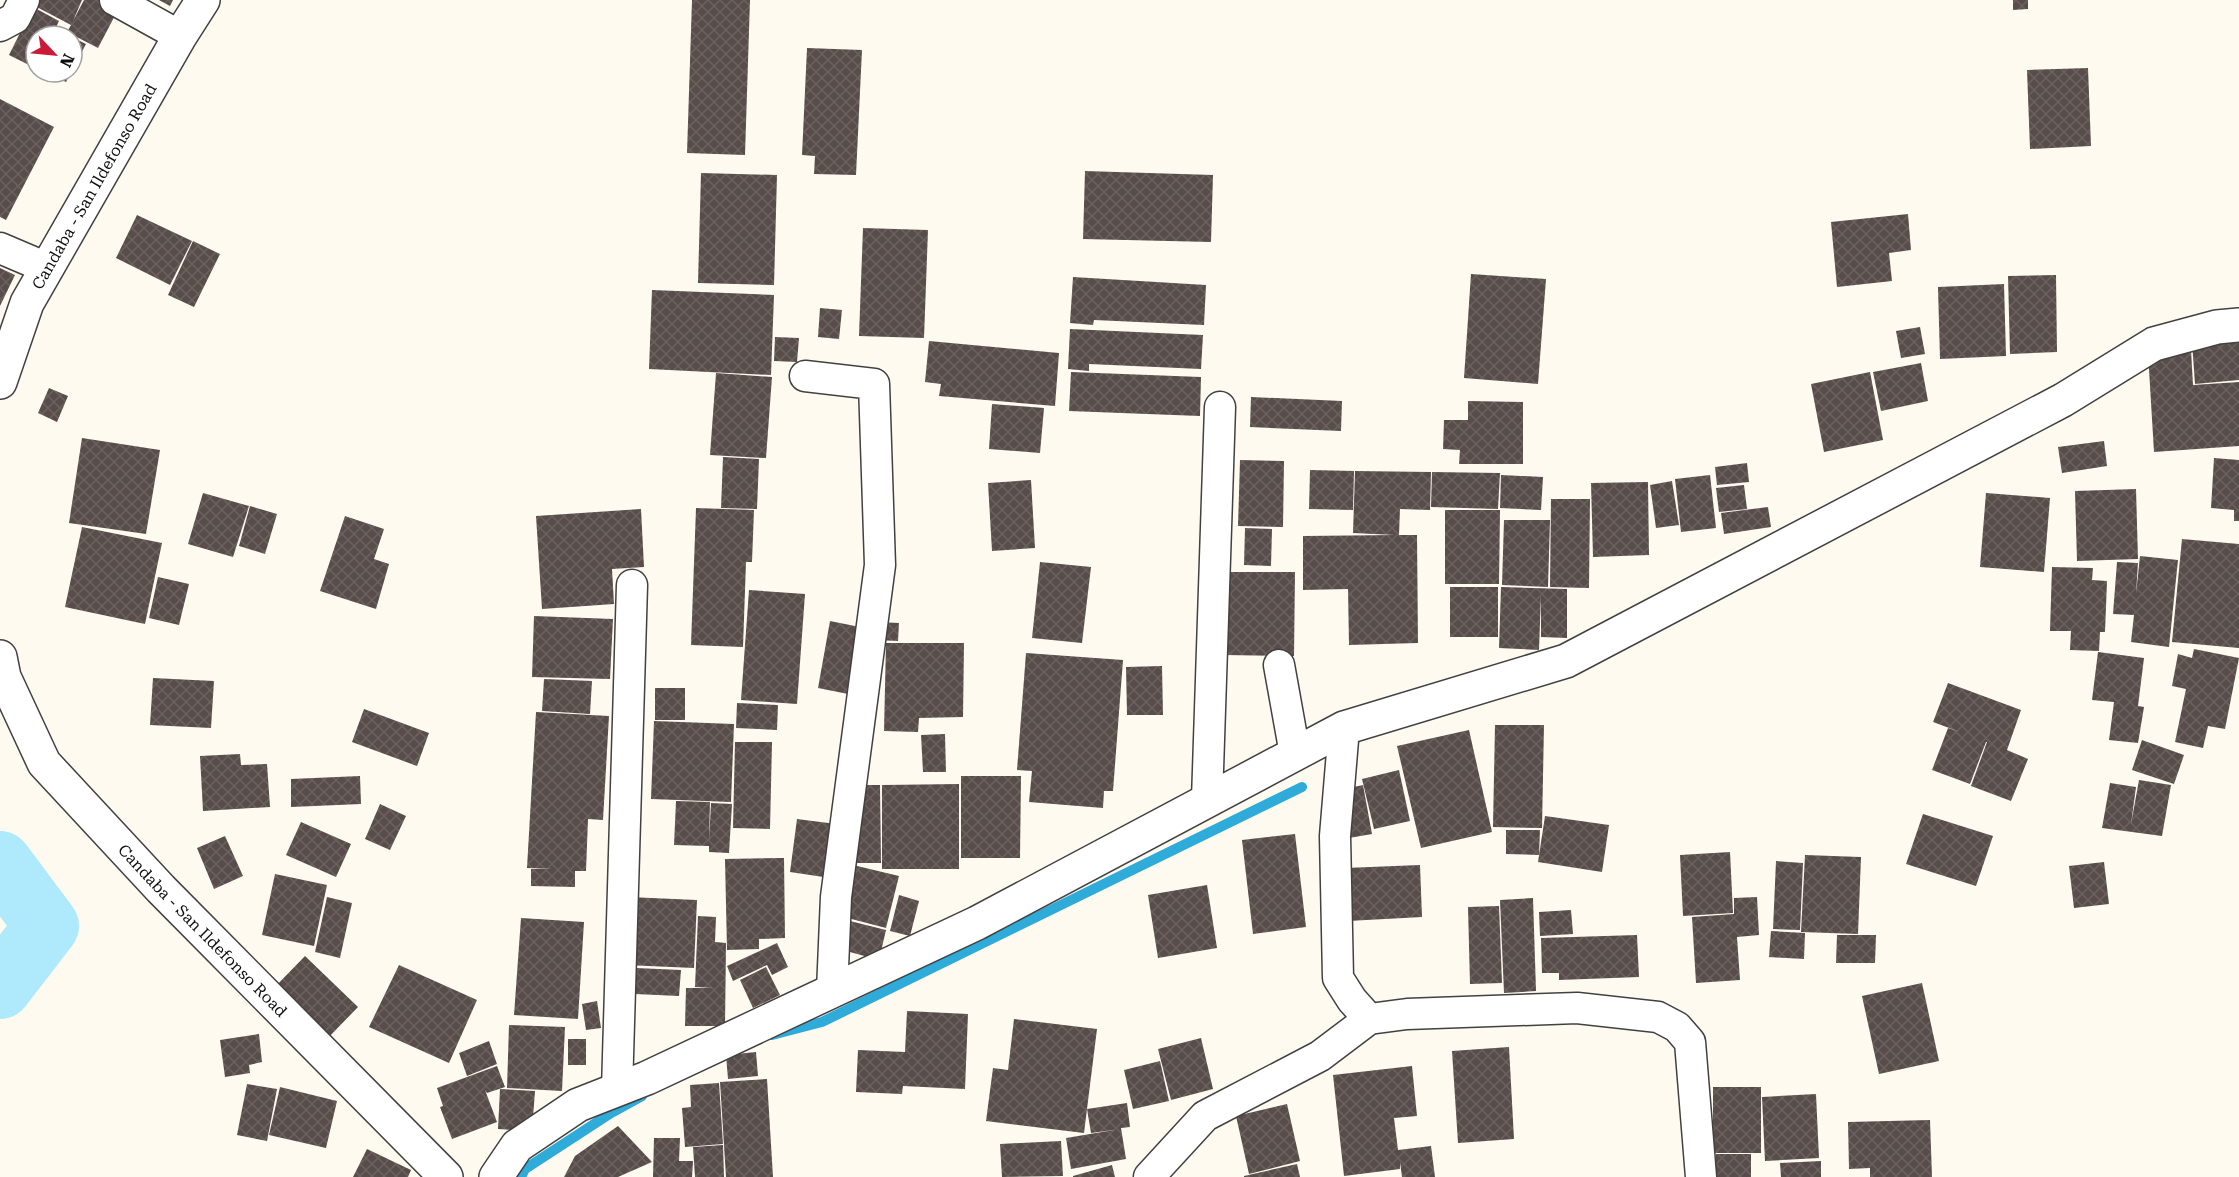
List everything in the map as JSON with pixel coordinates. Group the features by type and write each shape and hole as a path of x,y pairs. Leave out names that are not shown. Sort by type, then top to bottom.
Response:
{"street":[{"path":"0,26 15,18 24,0"},
{"path":"116,0 180,36"},
{"name":"Candaba - San Ildefonso Road","path":"0,382 27,303 180,36 203,0"},
{"path":"0,248 47,268"},
{"path":"496,1177 517,1146 578,1105 647,1078 977,923 1344,728 1566,661 2063,400 2154,344 2217,327 2239,325"},
{"path":"805,376 874,384 880,566 836,897 832,991"},
{"path":"1207,800 1220,407"},
{"path":"617,1090 632,585"},
{"name":"Candaba - San Ildefonso Road","path":"0,657 4,677 44,764 161,889 446,1177"},
{"path":"1279,665 1295,754"},
{"path":"1344,728 1335,836 1338,978 1352,1000 1369,1020"},
{"path":"1149,1177 1205,1116 1320,1056 1369,1020 1407,1014 1577,1008 1658,1017 1677,1027 1690,1042 1701,1177"}],"building":[{"path":"33,0 82,0 73,21 84,0 108,0 120,6 98,48 84,41 84,24 69,24 31,4"},
{"path":"159,0 173,0 170,6"},
{"path":"692,0 750,0 745,155 687,153"},
{"path":"2013,0 2028,0 2028,9 2013,10"},
{"path":"33,7 59,21 58,24 24,24"},
{"path":"24,25 24,62 9,55"},
{"path":"807,48 862,50 856,175 814,174 815,156 802,155"},
{"path":"2088,68 2091,146 2030,149 2027,70"},
{"path":"0,99 54,127 6,220 0,217"},
{"path":"1085,171 1213,175 1211,242 1083,239"},
{"path":"701,173 777,175 774,285 698,283"},
{"path":"1908,214 1911,250 1889,253 1892,281 1837,287 1831,222"},
{"path":"137,215 192,241 170,285 116,258"},
{"path":"863,228 928,230 924,338 859,336"},
{"path":"193,241 220,254 194,307 168,295"},
{"path":"0,268 15,275 0,306"},
{"path":"1471,274 1546,279 1538,384 1464,378"},
{"path":"2056,275 2057,352 2010,354 2008,276"},
{"path":"1073,277 1206,285 1204,325 1094,320 1093,325 1070,323"},
{"path":"2004,284 2006,356 1940,359 1938,287"},
{"path":"652,290 774,295 771,375 649,369"},
{"path":"820,308 842,310 839,339 818,337"},
{"path":"1920,327 1925,354 1901,358 1896,331"},
{"path":"1070,329 1203,335 1201,369 1089,364 1089,371 1068,369"},
{"path":"775,337 799,338 797,362 774,361"},
{"path":"2239,339 2239,380 2195,384 2192,342"},
{"path":"929,341 1059,353 1055,406 939,396 941,384 925,382"},
{"path":"2191,350 2193,385 2239,382 2239,446 2154,452 2148,353"},
{"path":"1921,363 1928,401 1881,411 1873,372"},
{"path":"1071,372 1201,377 1200,416 1069,411"},
{"path":"1870,372 1883,440 1824,452 1811,384"},
{"path":"716,373 772,377 766,458 710,455"},
{"path":"49,388 68,396 57,422 38,413"},
{"path":"1251,397 1342,401 1341,431 1250,427"},
{"path":"1468,401 1523,402 1523,464 1459,464 1460,450 1443,449 1444,420 1468,420"},
{"path":"992,404 1044,408 1040,453 989,449"},
{"path":"82,438 160,450 146,534 69,523"},
{"path":"2104,441 2107,466 2062,473 2058,447"},
{"path":"723,457 759,459 757,509 721,508"},
{"path":"2214,458 2239,460 2239,521 2234,521 2234,510 2211,508"},
{"path":"1240,460 1284,461 1283,527 1238,526"},
{"path":"1747,463 1749,482 1717,485 1715,467"},
{"path":"1310,470 1354,471 1353,510 1309,509"},
{"path":"1355,471 1431,472 1430,510 1400,509 1399,535 1417,535 1418,643 1349,645 1348,589 1303,590 1303,536 1395,535 1353,533"},
{"path":"1432,472 1500,473 1498,509 1431,507"},
{"path":"1501,475 1543,477 1541,510 1500,508"},
{"path":"1710,475 1716,528 1681,532 1675,479"},
{"path":"1031,480 1035,548 992,551 988,483"},
{"path":"1672,481 1679,525 1656,528 1650,485"},
{"path":"1648,482 1649,555 1593,557 1591,483"},
{"path":"1744,485 1747,509 1719,512 1716,488"},
{"path":"2136,489 2138,559 2077,561 2075,491"},
{"path":"203,493 249,506 233,557 188,544"},
{"path":"1986,493 2050,498 2044,572 1980,567"},
{"path":"1551,499 1590,499 1589,588 1550,587"},
{"path":"250,506 277,514 265,554 239,546"},
{"path":"1768,507 1771,527 1724,534 1721,513"},
{"path":"696,508 754,510 752,562 746,562 743,647 691,645"},
{"path":"641,509 644,567 612,569 614,604 542,609 536,516"},
{"path":"1445,510 1500,510 1499,584 1445,584"},
{"path":"345,516 384,529 374,559 389,564 376,609 320,591"},
{"path":"1504,520 1550,520 1548,587 1502,585"},
{"path":"82,527 162,543 145,624 65,607"},
{"path":"1245,528 1272,529 1271,566 1244,565"},
{"path":"2182,539 2239,544 2239,648 2172,642"},
{"path":"2140,556 2178,560 2169,647 2131,642 2134,615 2113,614 2117,562 2138,563 2136,594"},
{"path":"1040,562 1091,567 1082,643 1032,638"},
{"path":"2052,567 2093,568 2092,580 2107,581 2105,632 2100,632 2099,651 2070,650 2071,631 2050,631"},
{"path":"1225,572 1295,572 1294,656 1224,655"},
{"path":"158,577 189,584 179,625 149,618"},
{"path":"1450,587 1498,587 1498,637 1450,637"},
{"path":"1501,587 1567,589 1567,638 1541,637 1541,595 1539,650 1499,648"},
{"path":"749,590 805,594 797,704 741,700"},
{"path":"534,616 613,619 610,679 532,677"},
{"path":"830,621 860,627 848,694 818,688"},
{"path":"877,622 899,623 898,641 876,640"},
{"path":"886,643 964,643 963,717 919,718 918,732 884,731"},
{"path":"2194,649 2239,658 2225,729 2208,726 2203,748 2175,742 2186,689 2172,686 2178,654 2192,658"},
{"path":"2098,652 2144,658 2138,706 2144,707 2138,743 2109,740 2114,702 2092,700"},
{"path":"1026,653 1123,660 1113,791 1104,791 1103,808 1029,802 1032,771 1017,770"},
{"path":"1162,666 1163,715 1127,715 1126,667"},
{"path":"153,678 214,681 211,728 150,725"},
{"path":"544,679 592,681 590,714 542,711"},
{"path":"1948,683 2021,710 2007,750 2028,759 2011,801 1971,786 1987,742 1970,784 1932,770 1948,728 1960,732 1933,722"},
{"path":"655,688 685,688 685,720 655,720"},
{"path":"737,703 778,705 777,730 736,728"},
{"path":"364,709 429,733 417,766 352,742"},
{"path":"536,712 609,716 603,820 588,819 586,871 575,871 575,887 531,886 531,869 552,869 527,868"},
{"path":"654,721 734,724 731,802 651,799"},
{"path":"1495,725 1544,725 1542,828 1493,827"},
{"path":"1469,730 1492,832 1421,848 1397,746"},
{"path":"945,734 946,772 923,772 921,735"},
{"path":"2142,740 2184,755 2174,784 2132,770"},
{"path":"735,742 772,742 770,829 733,828"},
{"path":"240,754 241,765 267,764 270,807 203,811 200,756"},
{"path":"1399,770 1410,821 1374,829 1362,779"},
{"path":"360,776 361,804 291,807 291,779"},
{"path":"961,776 1021,776 1020,858 961,858"},
{"path":"2139,780 2171,785 2162,836 2102,828 2110,783 2136,787 2131,824"},
{"path":"959,784 959,869 882,869 882,785"},
{"path":"854,785 880,785 881,863 855,863"},
{"path":"1363,785 1372,834 1349,838 1340,790"},
{"path":"676,801 710,802 709,841 711,803 732,804 729,853 709,852 709,846 674,845"},
{"path":"380,804 406,816 390,850 365,839"},
{"path":"1923,814 1993,836 1976,886 1906,864"},
{"path":"1545,816 1609,825 1602,872 1538,862"},
{"path":"797,819 844,825 837,879 790,872"},
{"path":"301,822 351,844 336,877 286,855"},
{"path":"1506,830 1540,830 1539,855 1506,854"},
{"path":"1295,834 1306,927 1253,934 1242,840"},
{"path":"225,836 243,876 214,889 197,848"},
{"path":"1730,852 1733,913 1683,916 1680,855"},
{"path":"1805,855 1861,857 1858,934 1801,932"},
{"path":"784,858 785,938 759,939 759,949 727,950 725,859"},
{"path":"1776,861 1803,863 1800,930 1773,929"},
{"path":"2104,862 2109,904 2074,908 2069,866"},
{"path":"853,865 899,876 886,928 840,916"},
{"path":"1420,865 1422,917 1348,921 1345,868"},
{"path":"275,874 327,885 314,946 262,935"},
{"path":"1207,885 1217,948 1158,958 1148,895"},
{"path":"899,895 919,901 910,936 890,931"},
{"path":"327,897 352,903 340,958 315,952"},
{"path":"629,897 697,900 694,968 626,965"},
{"path":"1757,897 1759,935 1737,937 1740,980 1696,983 1692,917 1734,914 1734,898"},
{"path":"1533,898 1536,991 1504,993 1500,900"},
{"path":"1499,906 1502,983 1470,984 1468,907"},
{"path":"1571,910 1573,934 1540,936 1539,912"},
{"path":"698,916 716,917 715,942 726,943 725,1026 685,1026 686,988 713,988 695,987"},
{"path":"521,918 584,922 578,1019 514,1015"},
{"path":"846,920 886,930 879,960 839,949"},
{"path":"1771,931 1805,933 1804,959 1769,957"},
{"path":"1637,935 1639,977 1559,980 1559,973 1542,973 1541,938"},
{"path":"1837,935 1876,935 1875,963 1836,963"},
{"path":"777,943 788,967 772,975 767,965 733,981 727,966"},
{"path":"305,956 358,1007 325,1041 272,990"},
{"path":"399,965 477,1000 449,1063 369,1027"},
{"path":"766,967 780,995 753,1008 740,980"},
{"path":"636,968 681,970 679,996 635,994"},
{"path":"1922,983 1939,1061 1879,1074 1862,996"},
{"path":"597,1001 601,1028 586,1030 582,1004"},
{"path":"907,1011 968,1014 965,1089 903,1086 902,1094 856,1092 858,1050 905,1052"},
{"path":"1014,1019 1097,1029 1084,1133 986,1121 993,1068 1008,1070"},
{"path":"509,1025 565,1027 562,1091 507,1088"},
{"path":"259,1034 262,1062 249,1065 250,1073 225,1077 220,1040"},
{"path":"1201,1038 1213,1089 1171,1100 1158,1049"},
{"path":"568,1039 586,1039 586,1065 568,1065"},
{"path":"489,1041 497,1064 467,1076 459,1053"},
{"path":"1509,1047 1514,1139 1458,1143 1452,1051"},
{"path":"756,1052 758,1076 728,1079 726,1055"},
{"path":"1160,1061 1169,1101 1133,1109 1124,1070"},
{"path":"497,1066 505,1087 487,1093 485,1090 497,1122 452,1139 440,1107 443,1106 437,1088"},
{"path":"1412,1066 1417,1116 1394,1118 1398,1150 1431,1146 1435,1177 1402,1177 1400,1162 1400,1169 1344,1176 1333,1075"},
{"path":"767,1079 773,1177 726,1177 720,1082"},
{"path":"719,1083 723,1144 685,1147 682,1108 691,1107 690,1085"},
{"path":"247,1084 277,1089 267,1141 237,1135"},
{"path":"280,1087 337,1101 326,1148 269,1135"},
{"path":"1713,1087 1761,1087 1761,1153 1713,1153"},
{"path":"500,1089 535,1091 532,1131 498,1129"},
{"path":"1816,1094 1819,1158 1765,1161 1762,1097"},
{"path":"1127,1103 1130,1127 1121,1128 1126,1159 1071,1169 1066,1138 1114,1130 1091,1133 1087,1109"},
{"path":"1287,1104 1300,1161 1249,1174 1236,1116"},
{"path":"1930,1120 1932,1177 1870,1177 1870,1168 1849,1169 1848,1122"},
{"path":"618,1126 652,1162 618,1177 564,1177 575,1156"},
{"path":"654,1138 680,1138 679,1161 693,1161 692,1177 653,1177"},
{"path":"1061,1141 1063,1176 1002,1177 1000,1144"},
{"path":"723,1145 724,1177 695,1177 693,1147"},
{"path":"367,1149 411,1170 408,1177 353,1177"},
{"path":"1716,1154 1751,1154 1751,1177 1715,1177"},
{"path":"1821,1161 1821,1177 1781,1177 1780,1163"},
{"path":"1297,1164 1300,1177 1244,1177 1244,1176"},
{"path":"1112,1165 1115,1177 1073,1177 1073,1176"}],"waterway":[{"path":"772,1035 822,1022 1302,787"},
{"path":"0,863 47,926 0,987"},
{"path":"521,1177 525,1169 611,1113 642,1096"}]}
